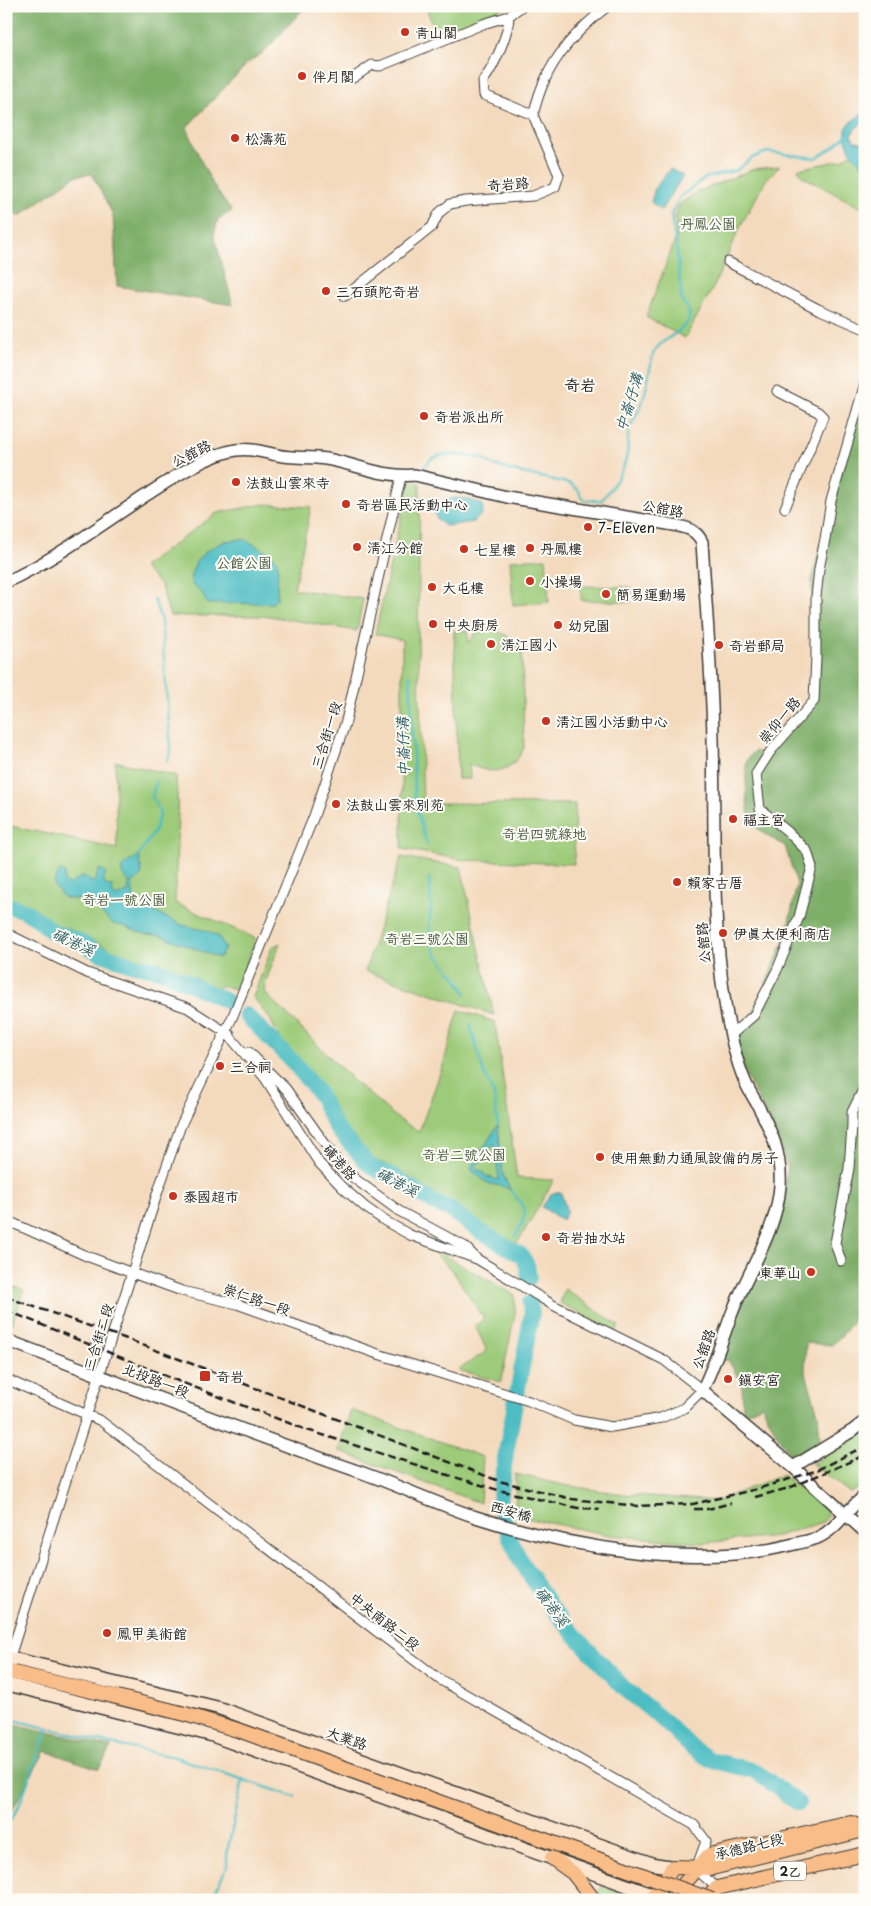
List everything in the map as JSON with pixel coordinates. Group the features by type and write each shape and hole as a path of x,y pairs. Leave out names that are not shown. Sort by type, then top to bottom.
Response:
{"main road":[{"name":"大業路","path":"8,1657 219,1708 653,1864 673,1867"},
{"path":"6,1671 185,1714 241,1731 714,1894"},
{"path":"6,1684 211,1735 552,1858 652,1897 669,1900 696,1869"},
{"name":"承德路七段","path":"673,1867 696,1869 712,1868 826,1841 860,1831 859,1826 808,1832 709,1856 696,1869"},
{"name":"2乙","path":"714,1894 864,1855"},
{"path":"552,1858 573,1873 594,1900"},
{"path":"652,1897 673,1867"},
{"path":"706,1900 714,1894"}],"street":[{"path":"353,78 372,65 380,66 483,24 509,16 522,6"},
{"path":"509,16 509,25 491,71 483,81 484,94 533,115 544,82 560,52 608,6"},
{"name":"奇岩路","path":"345,296 432,227 440,213 450,204 533,196 555,187 559,175 533,115"},
{"path":"728,262 818,309 865,329"},
{"name":"崇仰一路","path":"731,1035 754,1015 777,970 799,917 812,867 807,851 787,831 760,809 756,774 770,752 814,702 816,596 819,569 826,539 831,501 865,383"},
{"path":"777,391 818,412 823,417 785,508"},
{"name":"公舘路","path":"6,582 26,573 54,556 177,475 216,456 236,450 261,450 277,455 325,459 401,477 419,476 507,496 668,524 692,529 699,534 702,542 713,737 716,932 731,1035 745,1082 768,1126 779,1154 780,1184 777,1205 769,1231 746,1279 702,1390 846,1513 865,1532"},
{"name":"三合街一段","path":"232,1018 314,816 346,721 401,477"},
{"name":"磺港路","path":"6,933 87,973 188,1008 226,1032 262,1064 286,1089 338,1162 355,1179 399,1211 464,1246 477,1259"},
{"name":"三合街二段","path":"6,1671 8,1657 181,1125 232,1018"},
{"name":"磺港路","path":"226,1032 265,1078 319,1162 342,1187 365,1207 402,1230 477,1259 553,1305 664,1360 702,1390"},
{"path":"841,1261 835,1243 849,1168 852,1112 865,1086"},
{"name":"崇仁路一段","path":"6,1220 132,1274 182,1290 237,1304 378,1354 521,1398 574,1420 612,1427 661,1418 684,1408 702,1390"},
{"name":"北投路一段","path":"6,1340 295,1449"},
{"name":"中央南路二段","path":"6,1379 101,1421 439,1679 694,1825 706,1841 696,1869"},
{"path":"793,1467 865,1421"},
{"name":"西安橋","path":"295,1449 396,1484 422,1497 468,1514 525,1532 588,1545 663,1554 729,1555 759,1552 818,1537 830,1530 856,1502 865,1496"},
{"path":"696,1869 714,1894"}],"green space":[{"path":"6,6 306,6 264,52 249,62 187,127 212,182 232,211 218,219 214,235 233,305 117,286 113,215 92,174 75,176 21,215 16,215 6,222"},
{"path":"425,6 506,6 439,38"},
{"path":"865,144 865,210 802,176 798,169 842,160"},
{"name":"丹鳳公園","path":"780,166 766,180 741,225 714,286 685,338 646,317 677,235 675,217 680,204 697,192 754,169"},
{"path":"865,386 865,1305 844,1333 832,1345 806,1343 805,1370 818,1414 820,1441 791,1456 776,1433 762,1405 743,1414 742,1384 728,1360 719,1361 778,1215 788,1167 771,1123 747,1078 736,1041 737,1026 752,1016 786,936 797,884 785,846 761,831 750,820 746,792 746,764 748,758 755,751 765,755 810,704 816,625 812,615 812,579 849,437"},
{"name":"奇岩四號綠地","path":"409,481 420,483 418,642 423,803 575,804 574,864 464,860 402,849 402,640 375,634"},
{"name":"公館公園","path":"264,504 311,507 294,589 363,599 357,631 269,616 170,616 161,586 143,567 217,513"},
{"name":"小操場","path":"546,558 549,602 513,605 510,560"},
{"name":"簡易運動場","path":"581,586 631,587 631,602 581,600"},
{"path":"485,629 505,635 522,647 524,748 514,763 508,767 494,771 469,764 470,779 458,779 454,631 468,630 468,643 476,633"},
{"name":"奇岩一號公園","path":"115,761 176,776 178,812 175,903 255,938 237,989 220,986 215,989 164,966 118,953 76,932 54,924 26,906 6,900 6,825 117,849"},
{"name":"奇岩三號公園","path":"401,857 461,867 494,1015 365,971"},
{"name":"奇岩二號公園","path":"280,943 265,984 266,994 357,1084 397,1118 419,1132 444,1062 459,1010 495,1022 517,1178 554,1180 514,1249 399,1170 372,1159 341,1126 321,1093 308,1086 298,1073 270,1019 253,997 272,947"},
{"path":"429,1247 515,1295 515,1314 501,1382 458,1370 487,1351 475,1325 482,1321 483,1317 452,1270"},
{"path":"6,1284 24,1290 12,1324 6,1322"},
{"path":"565,1289 619,1326 616,1332 560,1303"},
{"path":"351,1410 483,1457 480,1503 338,1451"},
{"path":"865,1429 865,1484 850,1493 812,1464"},
{"path":"515,1474 563,1485 623,1494 717,1501 782,1475 827,1510 827,1516 823,1522 777,1536 702,1543 609,1535 516,1516"},
{"path":"6,1722 111,1747 99,1769 45,1751 6,1821"},
{"path":"602,1886 631,1896 636,1900 602,1900 598,1892"}],"water":[{"path":"862,113 865,115 865,124 862,123 855,129 852,135 854,141 865,142 865,166 852,153 846,135 846,129 849,124"},
{"path":"670,169 683,176 661,210 651,202 655,188"},
{"path":"453,498 463,498 482,504 483,513 473,522 446,526 436,517 434,511 435,503"},
{"path":"244,539 273,555 278,563 277,598 273,603 207,604 202,593 192,585 190,577 196,562 206,551 225,541"},
{"path":"139,855 142,872 140,878 133,882 132,886 134,898 138,904 182,925 208,931 219,937 225,949 219,958 162,936 141,933 113,924 83,900 64,898 54,886 54,881 60,871 65,873 65,883 69,885 82,876 91,882 95,881 99,869 106,872 104,883 112,887 113,894 116,897 128,892 129,881 123,876 121,868"},
{"path":"498,1125 503,1175 511,1191 505,1187 486,1182 472,1171 471,1167","holes":["494,1143 499,1179 485,1176 484,1172 476,1169 475,1166 482,1161"]},
{"path":"552,1193 561,1193 567,1212 562,1220 542,1207"}],"waterway":[{"name":"中崙仔溝","path":"425,466 432,458 442,455 482,458 491,464 509,470 571,484 585,500 601,501 623,467 627,454 629,431 643,400 653,355 663,342 686,325 689,318 688,310 682,301 671,215 680,197 705,178 737,170 752,158 767,152 816,158 835,146 848,133"},
{"path":"154,599 161,620 171,751 167,761"},
{"name":"中崙仔溝","path":"410,675 415,804 427,845"},
{"path":"139,855 154,832 160,814 152,796 157,780"},
{"name":"中崙仔溝","path":"429,878 431,905 429,929 435,953 454,975 466,994"},
{"name":"磺港溪","path":"6,905 23,910 39,920 51,931 76,940 99,953 134,965 170,974 228,1002"},
{"name":"磺港溪","path":"246,1015 293,1062 319,1094 336,1128 369,1165 379,1171 392,1175 434,1203 449,1209 481,1232 521,1255 527,1265 529,1278"},
{"name":"中崙仔溝","path":"470,1024 483,1070 494,1095 498,1125"},
{"name":"中崙仔溝","path":"511,1191 521,1203 525,1213 523,1223 515,1237"},
{"name":"磺港溪","path":"530,1303 532,1313 506,1452 499,1504 510,1538 520,1560 549,1604 573,1633 624,1688 665,1722 692,1748 711,1760 755,1771 798,1803"},
{"path":"6,1718 111,1744 175,1757 295,1797"},
{"path":"6,1828 18,1808 48,1728"},
{"path":"211,1900 227,1867 227,1852 243,1779"}],"railway":[{"path":"6,1297 124,1338 499,1481 572,1499 637,1506 693,1504 757,1489 815,1471 865,1446"},
{"path":"6,1310 178,1381 307,1430 498,1490 578,1508 600,1509"},
{"path":"755,1497 789,1488 865,1455"},
{"path":"694,1509 708,1509 731,1503"}],"place":[{"name":"青山閣","path":"405,32"},
{"name":"伴月閣","path":"302,76"},
{"name":"松濤苑","path":"235,138"},
{"name":"三石頭陀奇岩","path":"326,291"},
{"name":"奇岩派出所","path":"424,416"},
{"name":"法鼓山雲來寺","path":"236,482"},
{"name":"奇岩區民活動中心","path":"346,504"},
{"name":"7-Eleven","path":"588,527"},
{"name":"清江分館","path":"357,547"},
{"name":"丹鳳樓","path":"530,548"},
{"name":"七星樓","path":"464,549"},
{"name":"小操場","path":"530,581"},
{"name":"大屯樓","path":"432,587"},
{"name":"簡易運動場","path":"606,594"},
{"name":"中央廚房","path":"433,624"},
{"name":"幼兒園","path":"558,625"},
{"name":"清江國小","path":"491,644"},
{"name":"奇岩郵局","path":"719,645"},
{"name":"清江國小活動中心","path":"546,721"},
{"name":"法鼓山雲來別苑","path":"336,804"},
{"name":"福主宮","path":"733,819"},
{"name":"賴家古厝","path":"677,882"},
{"name":"伊真太便利商店","path":"723,933"},
{"name":"三合祠","path":"220,1066"},
{"name":"使用無動力通風設備的房子","path":"600,1157"},
{"name":"泰國超市","path":"173,1196"},
{"name":"奇岩抽水站","path":"546,1237"},
{"name":"東華山","path":"811,1272"},
{"name":"奇岩","path":"205,1376"},
{"name":"鎮安宮","path":"728,1379"},
{"name":"鳳甲美術館","path":"107,1633"}],"district":[{"name":"奇岩","path":"580,384"}]}
